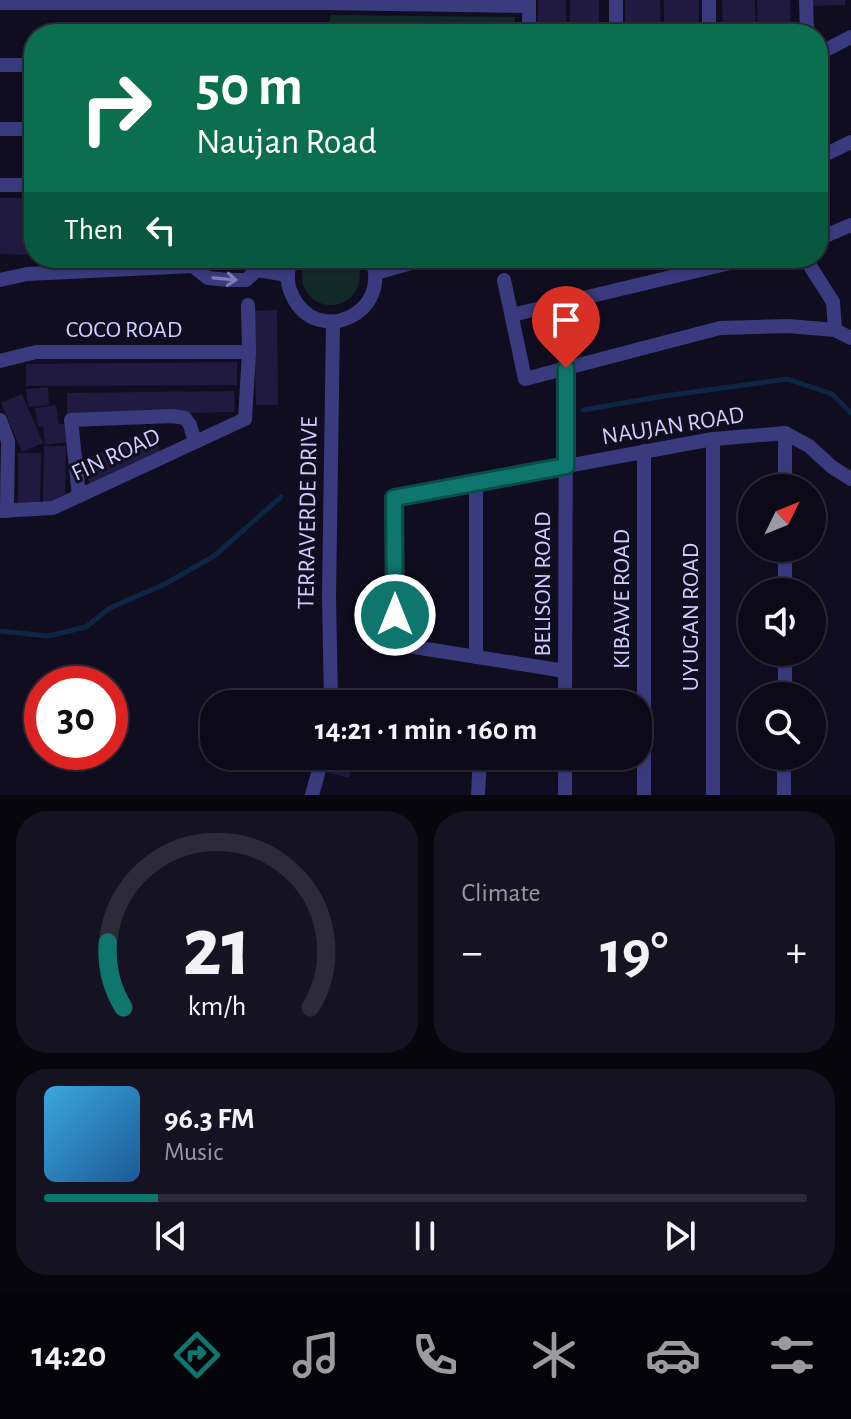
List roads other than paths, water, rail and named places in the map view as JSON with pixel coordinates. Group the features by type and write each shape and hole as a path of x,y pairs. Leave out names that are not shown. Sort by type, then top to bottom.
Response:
{"street":[{"path":"616,0 616,24"},
{"path":"709,0 709,24"},
{"path":"806,0 807,24"},
{"path":"0,3 529,3 529,24"},
{"path":"828,49 851,37"},
{"path":"0,65 24,65"},
{"path":"0,129 24,129"},
{"path":"828,153 851,142"},
{"path":"0,185 24,185"},
{"path":"828,235 851,225"},
{"path":"0,280 27,274 152,268"},
{"path":"196,268 208,278 229,280 246,280 257,270"},
{"path":"254,268 288,275"},
{"path":"290,268 289,289 295,303 318,320 333,322 360,312 369,301 375,288 374,268"},
{"path":"376,273 394,268"},
{"path":"512,315 709,268"},
{"path":"811,268 833,302 835,330"},
{"path":"504,280 525,379 720,328 788,326 835,330 851,338"},
{"path":"248,305 249,352"},
{"name":"TERRAVERDE DRIVE","path":"331,690 329,583 333,322"},
{"name":"COCO ROAD","path":"0,361 36,352 249,352"},
{"name":"FIN ROAD","path":"3,511 53,508 245,419 249,352"},
{"name":"BELISON ROAD","path":"565,690 566,368"},
{"path":"79,496 71,420 185,418 195,442"},
{"path":"0,420 8,441 3,511"},
{"path":"785,474 785,433 809,446 851,479"},
{"name":"NAUJAN ROAD","path":"476,657 395,644 394,498 713,439 785,433"},
{"name":"UYUGAN ROAD","path":"713,439 713,795"},
{"name":"KIBAWE ROAD","path":"644,451 644,795"},
{"path":"476,482 476,657 565,671"},
{"path":"312,795 319,770"},
{"path":"478,795 479,770"},
{"path":"565,770 565,795"},
{"path":"784,770 784,795"}],"waterway":[{"path":"583,410 787,379 832,394 851,413"},
{"path":"0,631 48,636 86,627 110,608 165,584 214,556 281,497"}]}
